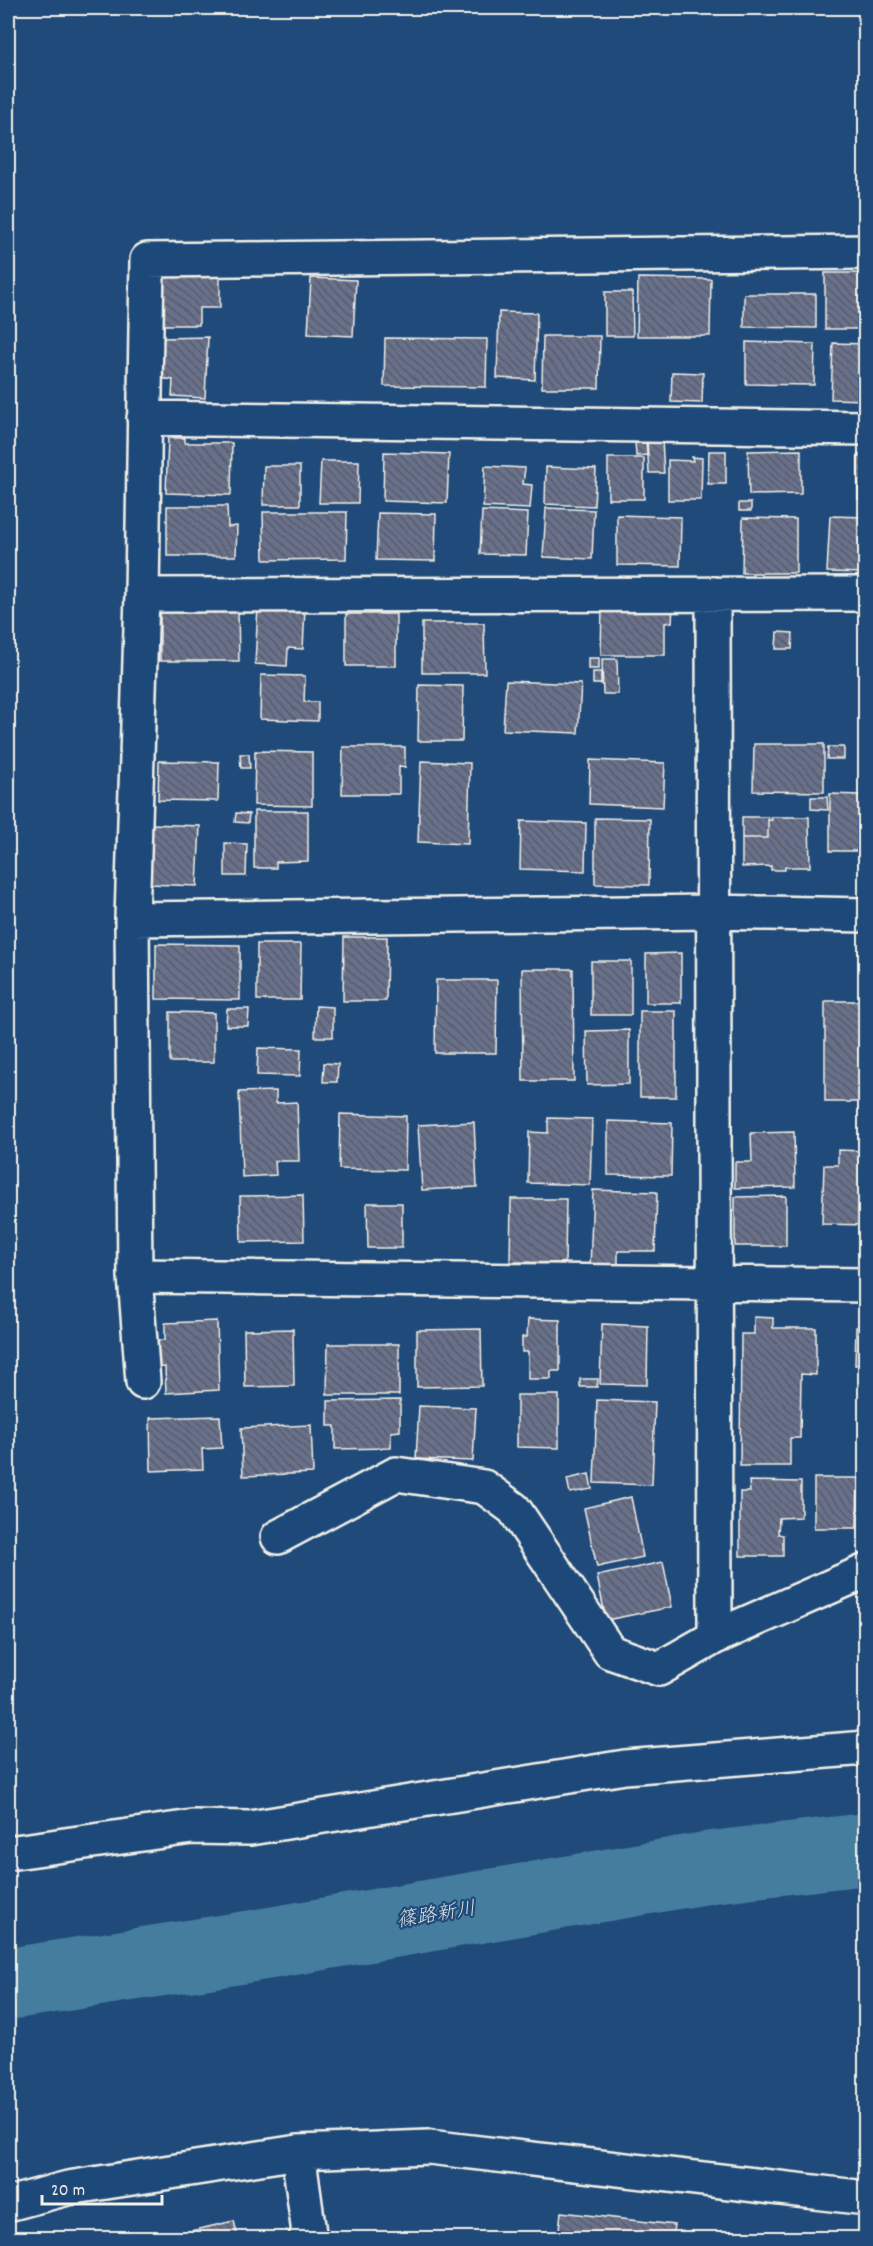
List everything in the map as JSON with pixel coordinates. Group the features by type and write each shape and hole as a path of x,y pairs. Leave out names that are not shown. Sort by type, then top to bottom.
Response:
{"street":[{"path":"143,1383 135,1276 132,919 142,595 147,260 866,252"},
{"path":"144,418 866,428"},
{"path":"713,594 715,1637"},
{"path":"142,595 866,594"},
{"path":"132,919 713,912 866,915"},
{"path":"135,1276 866,1285"},
{"path":"278,1537 396,1474 484,1488 514,1509 610,1652 659,1669 715,1637 866,1571"},
{"path":"8,1853 192,1827 250,1828 625,1767 866,1748"},
{"path":"8,2204 68,2188 298,2152 429,2147 866,2198"},
{"path":"298,2152 309,2233 306,2238"}],"building":[{"path":"164,270 220,271 220,308 199,308 199,325 164,325"},
{"path":"825,273 866,273 866,329 825,329"},
{"path":"311,278 356,280 353,336 308,334"},
{"path":"638,278 711,279 710,336 637,336"},
{"path":"605,292 632,292 633,336 605,336"},
{"path":"744,294 816,294 816,328 744,327"},
{"path":"499,312 537,313 535,380 497,378"},
{"path":"543,336 600,336 599,388 542,388"},
{"path":"208,337 205,398 172,396 173,380 160,378 162,338"},
{"path":"385,338 487,339 486,387 384,386"},
{"path":"746,342 815,344 814,385 746,384"},
{"path":"833,343 866,344 866,400 831,399"},
{"path":"672,372 703,373 702,403 671,402"},
{"path":"168,438 185,438 185,443 232,443 231,495 166,493"},
{"path":"635,440 646,440 647,455 636,456"},
{"path":"647,440 662,440 664,473 649,473"},
{"path":"801,450 801,494 749,495 748,451"},
{"path":"709,451 726,451 726,484 708,484"},
{"path":"384,452 449,454 447,503 383,501"},
{"path":"858,454 866,454 866,499 858,499"},
{"path":"692,457 702,458 701,500 668,500 668,460 693,461"},
{"path":"608,458 644,458 644,499 608,499"},
{"path":"321,461 359,461 358,503 319,503"},
{"path":"264,466 300,466 300,505 263,505"},
{"path":"485,466 525,468 523,484 532,485 530,509 483,507"},
{"path":"546,467 596,469 594,506 545,504"},
{"path":"739,503 751,503 751,511 739,511"},
{"path":"167,506 227,506 228,527 237,526 236,556 167,556"},
{"path":"546,508 594,510 592,559 543,557"},
{"path":"482,511 528,513 526,555 480,554"},
{"path":"263,512 347,512 346,559 264,560"},
{"path":"378,513 436,514 435,561 376,560"},
{"path":"617,515 681,517 680,566 617,565"},
{"path":"830,516 866,517 866,573 827,572"},
{"path":"743,518 796,519 796,573 742,573"},
{"path":"258,606 305,608 303,649 288,648 287,666 255,664"},
{"path":"602,606 673,607 672,622 665,623 665,655 601,655"},
{"path":"238,609 239,661 160,661 160,611"},
{"path":"346,614 396,614 396,666 346,666"},
{"path":"422,623 484,623 485,673 422,673"},
{"path":"777,632 793,633 792,649 776,649"},
{"path":"588,658 599,658 599,669 588,669"},
{"path":"602,659 617,659 618,694 603,694"},
{"path":"593,672 601,672 601,684 593,684"},
{"path":"261,675 305,676 304,702 318,702 318,721 260,719"},
{"path":"506,681 581,684 578,733 503,730"},
{"path":"419,685 463,686 462,741 418,741"},
{"path":"754,744 824,744 824,792 753,791"},
{"path":"343,747 405,747 405,767 399,766 399,794 342,794"},
{"path":"828,747 844,747 844,759 827,759"},
{"path":"255,751 312,752 312,806 254,805"},
{"path":"240,754 249,754 250,768 241,768"},
{"path":"590,760 665,763 663,807 589,804"},
{"path":"159,761 219,762 218,801 158,800"},
{"path":"421,761 470,763 468,844 418,842"},
{"path":"830,794 860,795 859,827 866,829 866,841 861,841 861,851 830,851"},
{"path":"811,797 827,797 828,810 811,809"},
{"path":"254,811 308,811 308,861 276,862 276,868 254,868"},
{"path":"236,813 249,814 248,823 235,822"},
{"path":"742,817 768,817 768,838 742,838"},
{"path":"771,817 809,817 810,867 785,867 785,870 771,870 771,866 742,867 742,838 768,838 768,820 772,820"},
{"path":"595,818 650,819 649,885 595,884"},
{"path":"521,821 586,823 585,871 520,869"},
{"path":"151,824 200,826 197,886 149,884"},
{"path":"225,843 247,844 246,876 225,876"},
{"path":"344,937 387,937 386,1001 343,1001"},
{"path":"156,944 240,945 240,1000 156,999"},
{"path":"257,944 301,944 300,1000 257,1000"},
{"path":"862,946 866,946 866,960 862,960"},
{"path":"681,953 681,1003 646,1003 646,954"},
{"path":"591,961 631,961 631,1015 591,1015"},
{"path":"522,969 573,969 574,1081 523,1081"},
{"path":"436,980 497,980 496,1053 435,1053"},
{"path":"825,1001 866,1001 866,1102 825,1102"},
{"path":"316,1006 333,1007 333,1037 315,1037"},
{"path":"227,1009 249,1009 248,1026 226,1026"},
{"path":"640,1011 676,1011 676,1097 640,1097"},
{"path":"170,1012 214,1013 214,1062 170,1062"},
{"path":"629,1030 629,1084 587,1085 586,1031"},
{"path":"258,1048 301,1049 300,1076 257,1075"},
{"path":"324,1063 338,1064 337,1082 323,1082"},
{"path":"276,1091 276,1103 297,1102 299,1161 275,1161 276,1175 242,1177 239,1092"},
{"path":"340,1114 406,1116 405,1170 339,1169"},
{"path":"548,1118 592,1119 590,1185 528,1183 529,1132 548,1133"},
{"path":"608,1121 672,1123 671,1176 608,1175"},
{"path":"474,1122 477,1187 422,1190 418,1125"},
{"path":"794,1132 795,1187 735,1188 735,1162 752,1162 751,1133"},
{"path":"838,1150 866,1151 866,1225 822,1224 824,1165 838,1165"},
{"path":"593,1190 657,1192 655,1251 618,1251 618,1269 590,1268"},
{"path":"303,1195 304,1241 241,1242 240,1196"},
{"path":"786,1196 786,1246 735,1246 735,1197"},
{"path":"511,1199 566,1199 565,1263 510,1262"},
{"path":"367,1203 402,1203 402,1248 368,1248"},
{"path":"754,1317 773,1318 773,1328 816,1328 816,1375 801,1374 800,1438 790,1438 790,1466 740,1466 741,1334 754,1334"},
{"path":"528,1319 560,1320 560,1371 551,1371 551,1379 528,1379 528,1352 522,1352 522,1337 527,1337"},
{"path":"217,1321 219,1390 166,1393 165,1367 153,1368 152,1340 165,1340 165,1323"},
{"path":"602,1324 648,1326 647,1385 600,1384"},
{"path":"856,1327 866,1327 866,1365 855,1365"},
{"path":"293,1329 294,1386 245,1387 244,1330"},
{"path":"481,1329 482,1386 417,1387 417,1330"},
{"path":"328,1344 399,1344 399,1395 327,1395"},
{"path":"580,1379 598,1379 597,1387 580,1387"},
{"path":"517,1395 559,1395 559,1448 517,1447"},
{"path":"400,1400 400,1431 391,1432 391,1448 335,1449 335,1426 328,1426 328,1401"},
{"path":"597,1400 655,1402 652,1485 594,1483"},
{"path":"419,1406 476,1408 473,1461 416,1459"},
{"path":"220,1416 222,1448 202,1449 203,1469 151,1471 150,1418"},
{"path":"311,1425 313,1473 243,1476 241,1428"},
{"path":"589,1474 592,1489 570,1493 567,1479"},
{"path":"814,1478 858,1478 857,1528 814,1528"},
{"path":"749,1481 801,1482 801,1517 779,1518 778,1534 783,1535 783,1556 740,1556 740,1492 750,1492"},
{"path":"631,1497 643,1557 597,1567 584,1508"},
{"path":"663,1562 672,1607 606,1620 597,1576"},
{"path":"561,2212 674,2225 672,2238 558,2238"},
{"path":"234,2221 238,2238 161,2238"},
{"path":"686,2235 721,2238 686,2238"}],"waterway":[{"name":"篠路新川","path":"8,1984 253,1946 712,1867 866,1849"}]}
